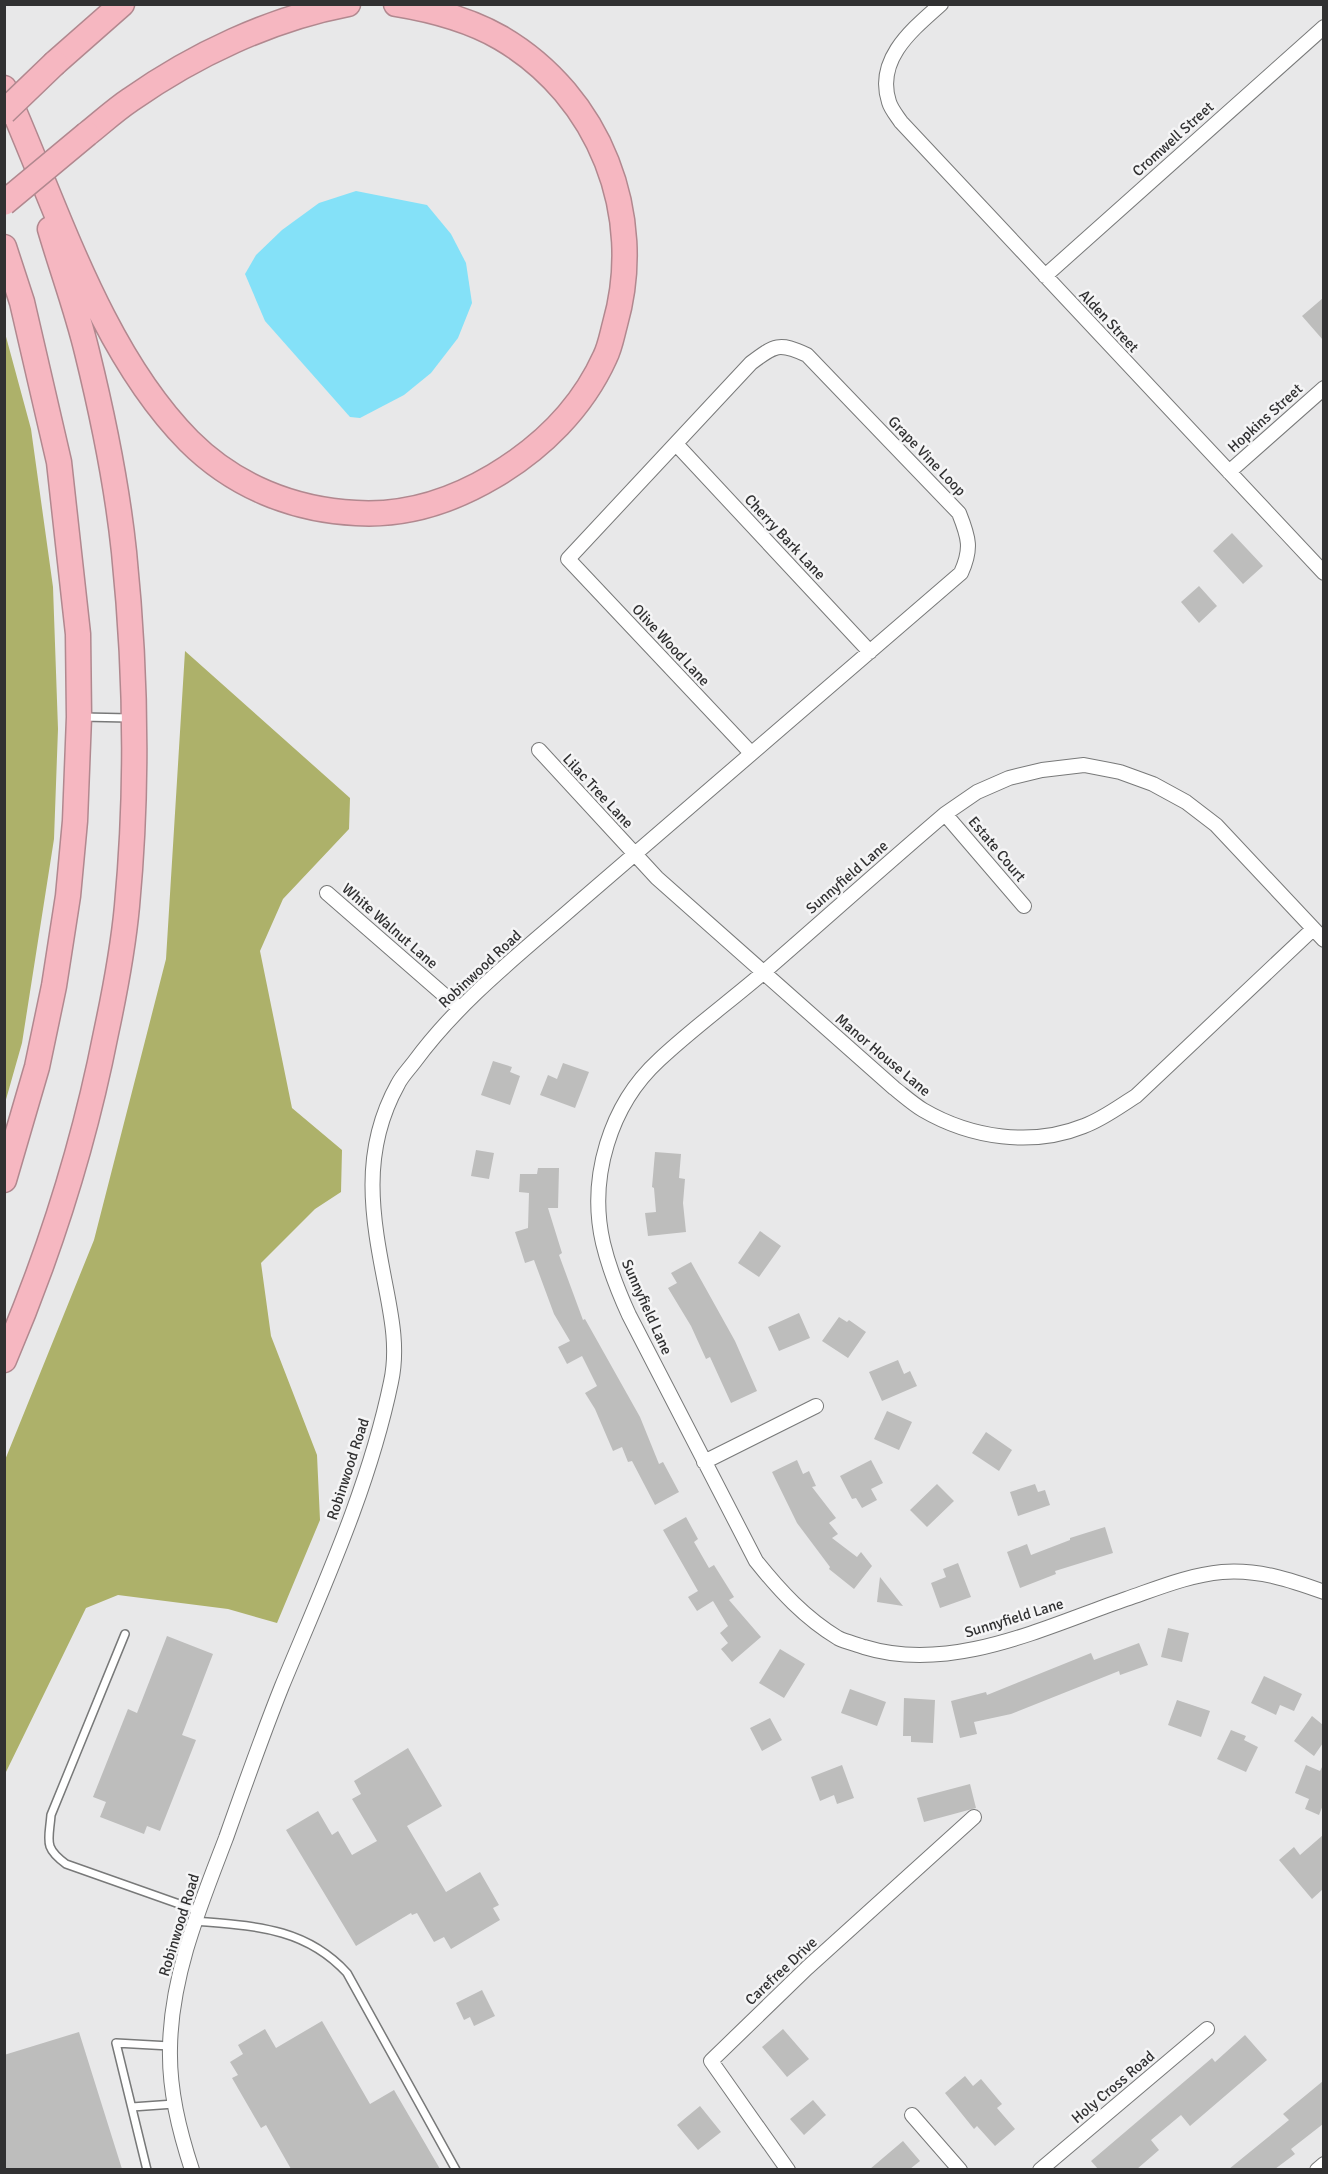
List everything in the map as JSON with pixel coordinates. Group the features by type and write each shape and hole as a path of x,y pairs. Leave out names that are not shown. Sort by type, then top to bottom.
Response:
{"highway":[{"path":"4,1360 46,1253 74,1168 96,1083 114,994 127,909 133,822 134,718 124,550 110,462 89,361 50,228 4,110 122,4"},
{"path":"4,203 130,100 181,68 271,25 302,14 348,4"},
{"path":"4,88 66,234 118,346 165,415 191,444 217,466 246,485 277,498 314,509 346,513 375,514 410,511 450,498 482,484 517,463 548,438 583,396 606,356 620,307 625,260 624,222 615,184 601,148 583,116 557,83 501,38 467,22 431,10 396,4"},
{"path":"4,247 22,302 59,462 78,634 79,717 72,853 68,896 54,986 37,1067 4,1180"}],"street":[{"name":"Alden Street","path":"941,4 907,35 892,57 886,82 889,103 901,122 1323,573"},
{"name":"Cromwell Street","path":"1045,276 1323,27"},
{"name":"Grape Vine Loop","path":"568,559 752,363 771,348 788,346 807,355 959,513 969,536 968,557 961,573 634,854"},
{"name":"Hopkins Street","path":"1229,472 1323,388"},
{"name":"Cherry Bark Lane","path":"677,445 870,652"},
{"name":"Olive Wood Lane","path":"568,559 751,753"},
{"name":"Lilac Tree Lane","path":"539,750 634,854"},
{"name":"Sunnyfield Lane","path":"1323,940 1216,825 1186,802 1153,784 1120,772 1084,765 1042,770 1009,778 977,792 945,814 763,973 658,1060 634,1088 615,1120 603,1157 598,1198 602,1240 614,1281 629,1315 756,1561 809,1619 841,1639 881,1652 933,1656 977,1649 1185,1579 1223,1572 1257,1573 1291,1580 1323,1592"},
{"name":"Estate Court","path":"945,814 1024,906"},
{"name":"Manor House Lane","path":"634,854 686,906 921,1109 951,1124 984,1134 1020,1138 1056,1134 1084,1126 1136,1096 1313,929"},
{"name":"Robinwood Road","path":"192,2169 181,2137 174,2104 170,2046 173,2009 181,1968 197,1916 280,1691 334,1564 365,1477 390,1388 395,1361 394,1335 373,1218 372,1168 382,1120 398,1083 427,1044 459,1008 634,854"},
{"name":"White Walnut Lane","path":"327,893 459,1008"},
{"path":"704,1462 816,1406"},
{"name":"Carefree Drive","path":"788,2169 711,2061 816,1960 974,1817"},
{"name":"Holy Cross Road","path":"1040,2169 1207,2029"},
{"path":"912,2115 960,2169"},
{"path":"1317,2169 1323,2164"}],"lane":[{"path":"79,717 134,718"},
{"path":"125,1634 51,1815 48,1847 54,1856 66,1864 197,1916 287,1934 306,1942 337,1961 347,1973 456,2169"},
{"path":"147,2169 116,2043 170,2046"},
{"path":"132,2108 174,2104"}],"green space":[{"path":"5,333 31,429 53,587 58,729 54,839 22,1043 5,1103"},
{"path":"185,651 350,798 349,829 283,899 260,951 292,1108 342,1150 341,1192 315,1209 261,1263 271,1336 317,1455 320,1520 277,1623 228,1609 118,1595 86,1608 5,1774 5,1460 94,1240 166,959"}],"water":[{"path":"356,191 427,205 451,234 466,263 472,303 458,338 431,373 404,395 360,418 350,417 265,321 245,274 256,255 282,230 319,203"}],"building":[{"path":"1323,298 1323,340 1302,316"},
{"path":"1232,533 1263,566 1243,584 1213,551"},
{"path":"1199,586 1217,606 1199,623 1181,602"},
{"path":"493,1061 512,1067 510,1072 520,1076 510,1105 481,1095"},
{"path":"563,1063 589,1072 575,1108 540,1095 548,1075 557,1079"},
{"path":"476,1150 494,1153 489,1179 471,1176"},
{"path":"655,1152 681,1154 679,1178 685,1179 683,1203 686,1232 648,1236 645,1213 656,1212 654,1188 652,1187"},
{"path":"538,1168 559,1168 558,1208 548,1208 562,1253 559,1255 583,1320 585,1319 640,1417 659,1464 663,1462 679,1492 655,1505 632,1461 628,1462 622,1447 613,1451 595,1409 585,1393 597,1386 582,1356 567,1364 558,1347 570,1341 554,1314 534,1260 525,1263 515,1232 528,1228 529,1193 519,1192 520,1174 537,1174"},
{"path":"760,1231 781,1246 759,1277 738,1263"},
{"path":"691,1262 735,1341 757,1391 731,1403 710,1357 706,1359 691,1326 668,1288 677,1283 671,1273"},
{"path":"799,1313 810,1338 779,1351 768,1327"},
{"path":"839,1317 847,1322 849,1320 866,1332 848,1358 822,1341"},
{"path":"898,1360 904,1374 910,1371 917,1386 882,1401 869,1372"},
{"path":"887,1411 912,1422 899,1450 874,1439"},
{"path":"986,1432 1012,1450 999,1471 972,1453"},
{"path":"797,1460 803,1474 809,1471 816,1486 812,1487 836,1518 829,1523 838,1534 832,1538 857,1557 861,1552 872,1566 854,1589 829,1569 830,1567 797,1523 772,1472"},
{"path":"871,1460 883,1483 871,1489 877,1500 862,1508 856,1498 852,1499 840,1476"},
{"path":"937,1484 954,1501 927,1527 910,1510"},
{"path":"1035,1484 1038,1492 1045,1490 1050,1505 1018,1516 1010,1492"},
{"path":"686,1517 698,1539 694,1542 709,1568 714,1565 734,1597 729,1600 761,1637 732,1662 721,1649 728,1643 720,1633 728,1626 713,1601 697,1611 688,1597 698,1591 663,1530"},
{"path":"1105,1527 1113,1553 1055,1571 1056,1574 1020,1588 1007,1552 1027,1544 1031,1555 1070,1540 1070,1538"},
{"path":"958,1563 971,1597 940,1608 931,1583 946,1577 943,1569"},
{"path":"880,1577 903,1606 877,1602"},
{"path":"1168,1628 1189,1633 1182,1662 1161,1657"},
{"path":"167,1636 213,1654 182,1735 196,1740 160,1831 147,1826 144,1834 100,1817 106,1802 93,1797 128,1709 137,1713"},
{"path":"1139,1643 1148,1665 1120,1675 1119,1671 1011,1714 974,1722 977,1734 960,1738 951,1701 986,1692 987,1695 1091,1653 1094,1660"},
{"path":"780,1649 805,1664 784,1698 759,1683"},
{"path":"1264,1676 1302,1694 1294,1711 1280,1705 1276,1715 1251,1703"},
{"path":"850,1689 886,1702 877,1726 841,1713"},
{"path":"904,1698 935,1700 933,1743 911,1742 911,1736 903,1736"},
{"path":"1177,1700 1210,1711 1201,1737 1168,1725"},
{"path":"1312,1716 1323,1725 1323,1743 1314,1756 1294,1741"},
{"path":"770,1718 782,1740 762,1751 750,1728"},
{"path":"1231,1730 1246,1736 1244,1740 1258,1747 1246,1772 1217,1759"},
{"path":"408,1748 442,1806 407,1826 446,1892 480,1872 499,1905 493,1908 500,1920 451,1949 444,1937 434,1942 417,1913 412,1915 411,1913 356,1946 286,1830 318,1811 332,1835 338,1831 352,1855 377,1841 352,1799 361,1794 354,1781"},
{"path":"842,1765 854,1798 837,1804 834,1795 820,1801 811,1777"},
{"path":"1306,1765 1320,1771 1323,1765 1323,1805 1319,1815 1305,1809 1309,1799 1295,1793"},
{"path":"970,1784 976,1808 924,1822 917,1798"},
{"path":"1323,1835 1323,1889 1312,1899 1279,1860 1294,1847 1300,1855"},
{"path":"482,1990 495,2016 474,2026 470,2017 464,2020 456,2003"},
{"path":"322,2021 370,2104 394,2090 440,2169 291,2169 266,2125 261,2128 232,2078 238,2075 230,2062 243,2054 238,2045 265,2029 276,2048"},
{"path":"783,2029 809,2059 787,2077 762,2047"},
{"path":"79,2032 122,2169 4,2169 4,2055"},
{"path":"1245,2035 1267,2060 1190,2126 1181,2115 1151,2140 1159,2150 1137,2169 1098,2169 1091,2161 1212,2058 1215,2062"},
{"path":"965,2076 973,2086 981,2079 1002,2104 997,2108 1015,2129 995,2146 977,2126 974,2129 945,2093"},
{"path":"1323,2081 1323,2124 1291,2149 1295,2154 1275,2169 1229,2169 1289,2120 1283,2114"},
{"path":"813,2100 826,2115 804,2135 790,2119"},
{"path":"700,2106 721,2132 698,2150 677,2125"},
{"path":"903,2141 920,2161 910,2169 870,2169"}]}
